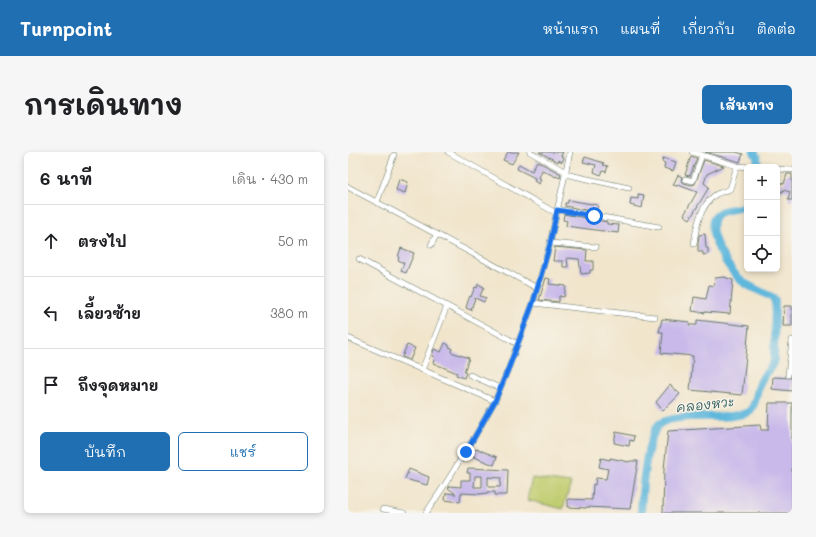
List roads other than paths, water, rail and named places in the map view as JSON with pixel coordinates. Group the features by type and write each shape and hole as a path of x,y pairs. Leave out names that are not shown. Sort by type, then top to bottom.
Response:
{"street":[{"path":"448,152 557,212 659,227"},
{"path":"530,152 566,173 629,188"},
{"path":"426,513 466,452 495,401 518,344 533,303 550,244 570,152"},
{"path":"692,152 737,166 744,167"},
{"path":"377,202 394,155"},
{"path":"685,178 693,181 702,155"},
{"path":"694,244 697,224 702,212 713,196 730,189 737,166"},
{"path":"780,169 792,170"},
{"path":"348,188 537,288"},
{"path":"431,245 437,234"},
{"path":"550,244 596,247"},
{"path":"359,259 518,344"},
{"path":"533,303 655,317"},
{"path":"422,370 447,306"},
{"path":"348,338 495,401"},
{"path":"788,375 792,340"},
{"path":"470,375 500,388"},
{"path":"383,509 404,513"}],"waterway":[{"name":"คลองหวะ","path":"754,152 757,157 758,164"},
{"name":"คลองหวะ","path":"641,513 643,480 647,454 650,442 659,424 668,420 679,418 739,415 749,412 756,399 758,387 773,363 775,300 737,277 719,250 713,231 713,222 716,215 723,211 744,206"}]}
